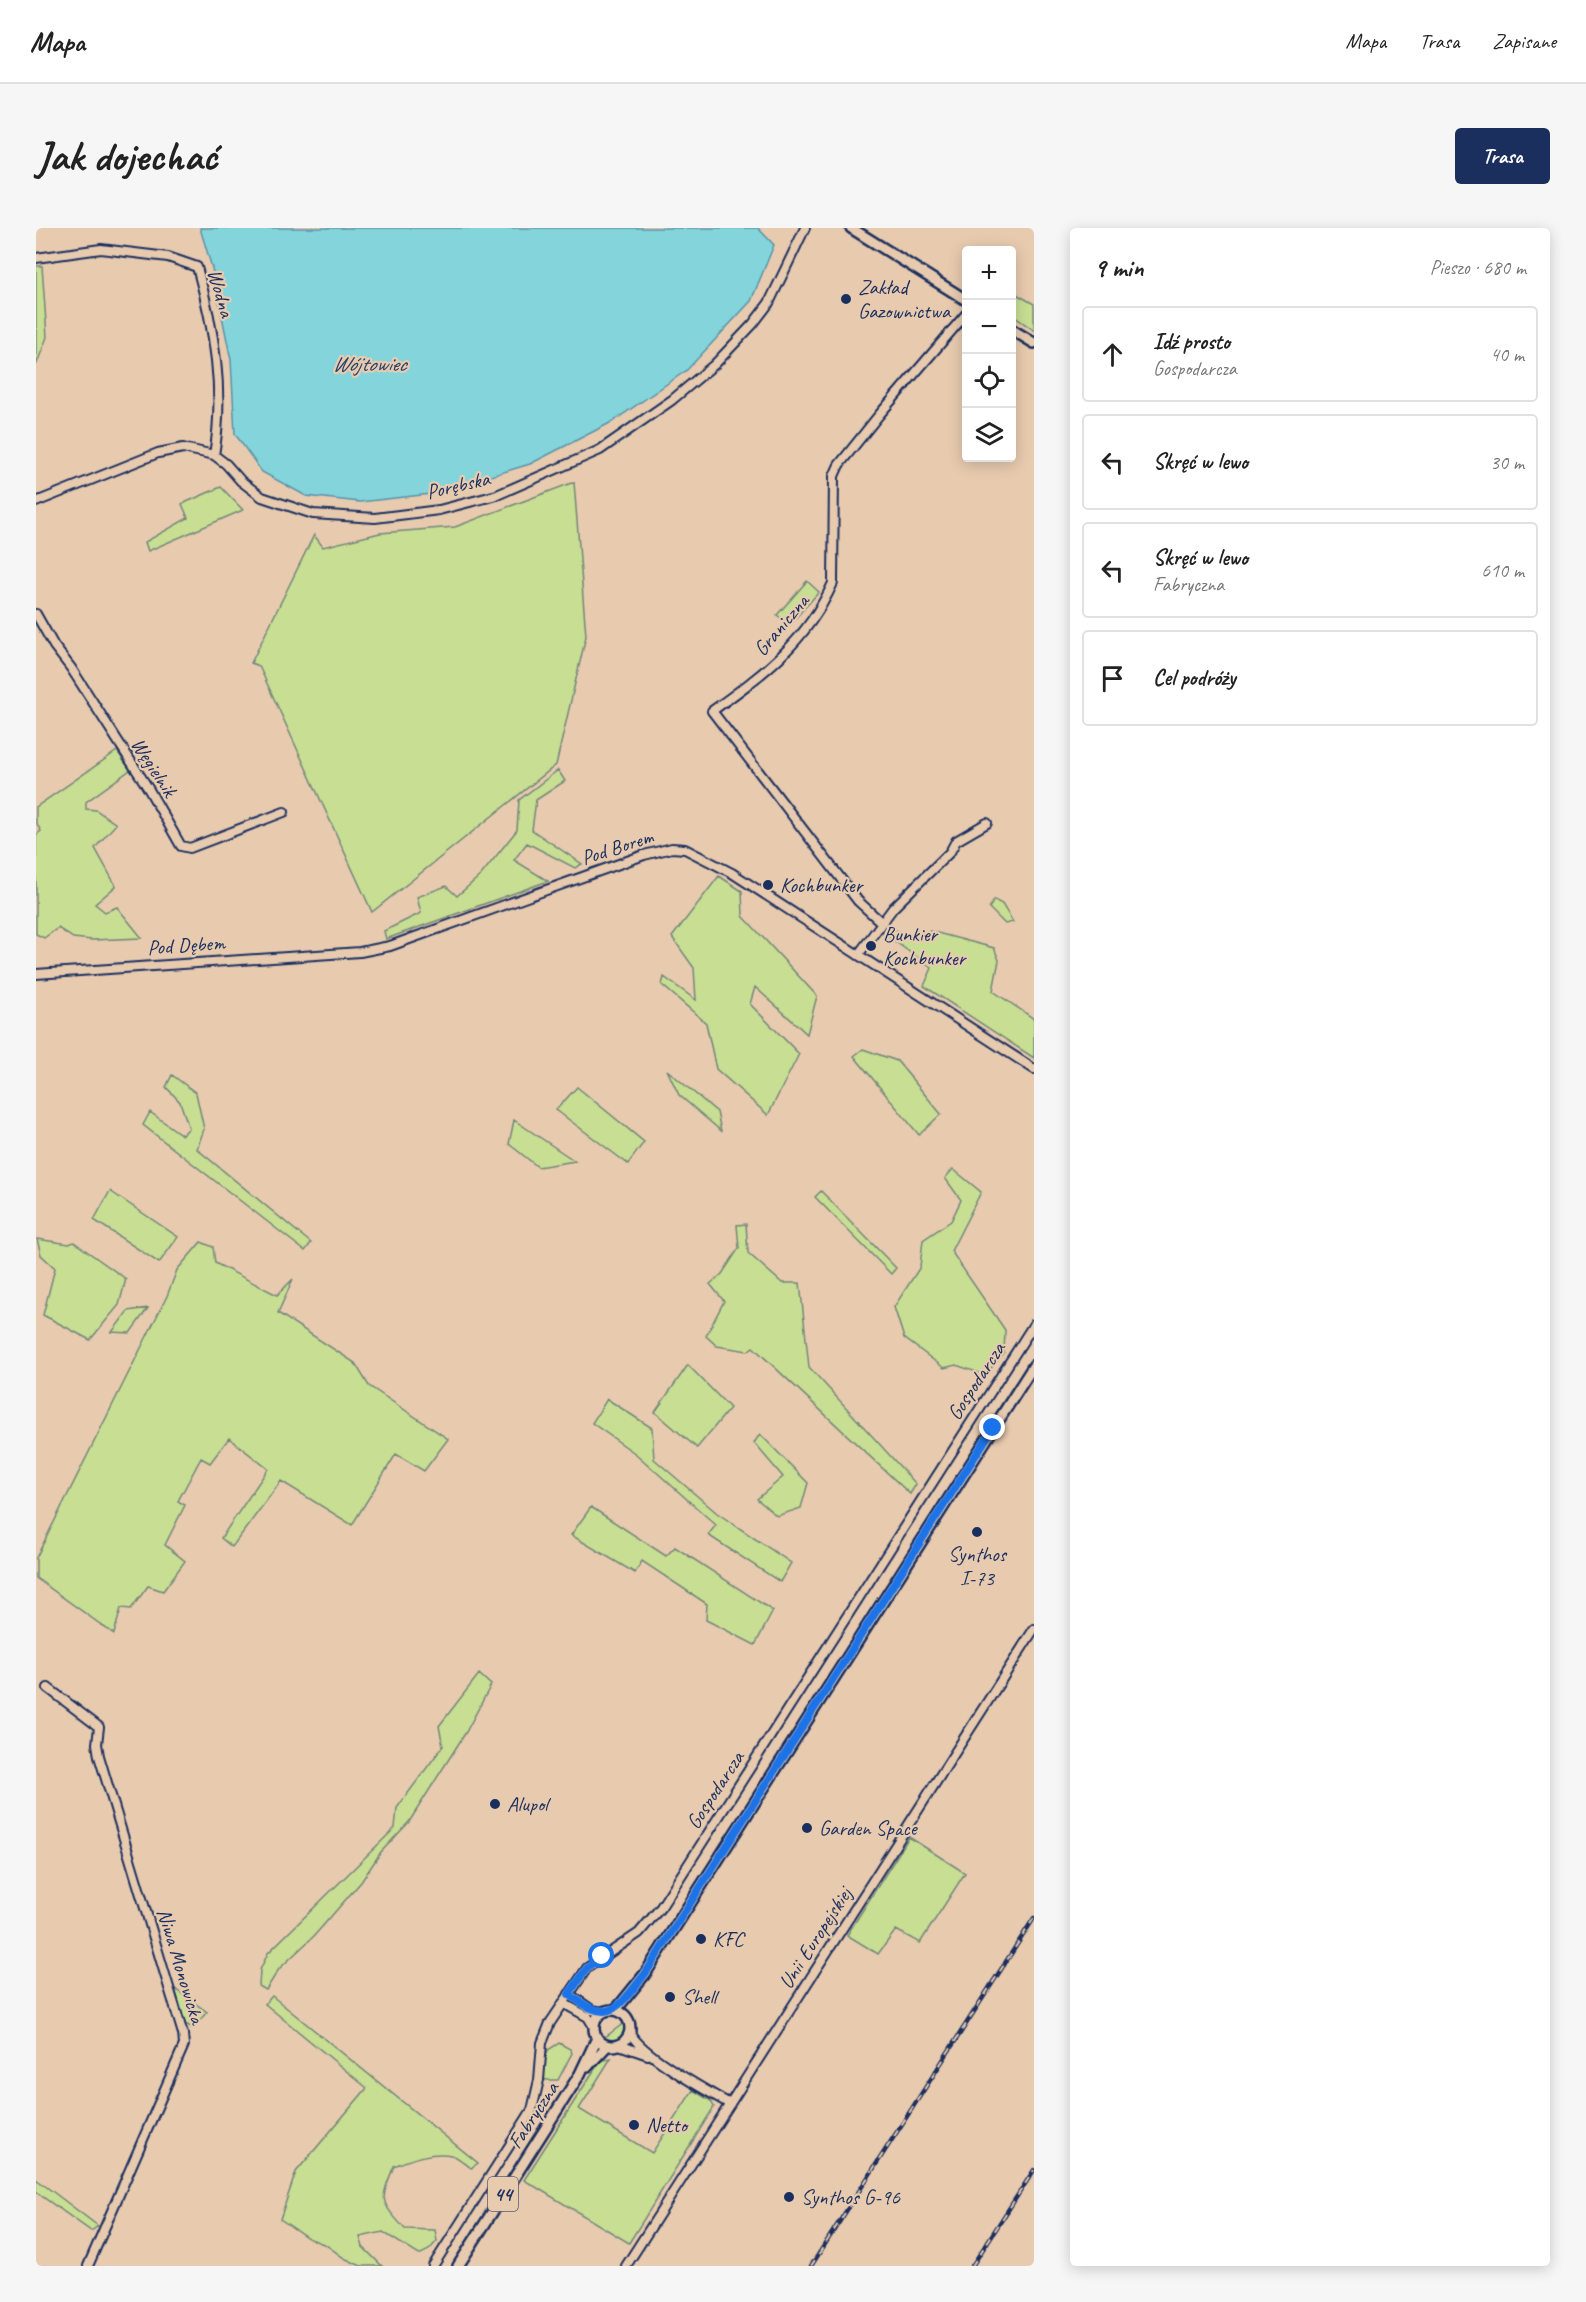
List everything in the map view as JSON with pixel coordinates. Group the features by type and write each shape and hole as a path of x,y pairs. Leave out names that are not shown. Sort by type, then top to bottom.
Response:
{"main road":[{"path":"850,228 962,298"},
{"path":"1016,332 1034,343"},
{"path":"614,2010 625,2000 645,1974 1034,1365"},
{"path":"627,2017 630,2003 645,1974"},
{"path":"614,2010 622,2012 627,2017 630,2032 626,2040 619,2045 607,2046 597,2038 594,2027 597,2018 603,2012 614,2010"},
{"name":"Fabryczna","path":"458,2266 580,2074 597,2038"},
{"name":"Fabryczna","path":"580,2074 607,2046"}],"street":[{"name":"Porębska","path":"36,502 172,449 183,448 214,455 226,464 241,481 262,496 313,514 375,518 439,510 497,495 600,450 672,400 715,364 753,324 768,303 805,228"},
{"name":"Wodna","path":"36,258 101,249 168,256 197,267 214,339 218,401 214,455"},
{"name":"Graniczna","path":"881,922 858,901 712,711 764,673 788,651 825,599 833,583 834,476 839,465 962,319"},
{"name":"Węgielnik","path":"36,614 54,646 148,788 181,846 190,848 284,812"},
{"path":"858,955 881,922 950,852 956,841 987,823"},
{"name":"Pod Borem","path":"339,952 360,952 390,946 644,855 672,848 685,849 732,873 1034,1070"},
{"name":"Pod Dębem","path":"36,974 339,952"},
{"name":"Gospodarcza","path":"434,2266 532,2110 539,2080 542,2043 550,2023 587,1968 639,1933 661,1907 1034,1324"},
{"name":"Unii Europejskiej","path":"626,2266 1034,1629"},
{"name":"Niwa Monowicka","path":"48,1688 99,1727 97,1744 99,1756 183,2034 184,2045 88,2266"},
{"path":"569,1994 592,2010 603,2012"},
{"path":"563,2003 588,2017 594,2027"},
{"path":"630,2032 635,2041 658,2059 730,2104"},
{"path":"619,2045 658,2059"}],"green space":[{"path":"36,266 42,266 47,337 36,366"},
{"path":"1016,294 1034,304 1034,330 1016,318"},
{"path":"574,482 586,636 556,765 372,912 259,666 251,663 314,535 323,547 380,533 455,527"},
{"path":"221,487 243,510 148,551 145,542 188,518 182,504"},
{"path":"807,581 819,592 789,625 777,615"},
{"path":"117,751 130,770 86,802 86,809 96,810 116,824 95,848 116,886 95,904 105,912 117,907 142,938 92,940 73,938 58,928 44,938 36,934 36,835 41,831 36,822 36,807"},
{"path":"558,770 565,781 536,800 532,830 582,864 575,868 527,843 514,860 548,881 386,939 384,931 421,913 417,897 446,886 457,896 481,875 517,830 519,800"},
{"path":"719,876 742,891 743,916 817,996 807,1034 755,987 750,1004 799,1054 768,1115 716,1069 706,1023 662,985 664,977 696,1000 694,968 672,937"},
{"path":"994,900 1002,904 1013,922 1005,924 989,908"},
{"path":"887,926 916,940 930,931 994,948 999,960 993,991 1034,1019 1034,1058 924,986 932,968 883,933"},
{"path":"863,1049 897,1061 941,1114 919,1135 854,1056"},
{"path":"667,1070 717,1112 721,1131 679,1095"},
{"path":"172,1075 196,1093 204,1129 197,1149 311,1243 305,1251 143,1125 150,1112 182,1135 189,1128 180,1102 166,1087"},
{"path":"577,1087 644,1142 628,1164 556,1110"},
{"path":"514,1120 575,1161 538,1167 509,1144"},
{"path":"953,1169 981,1192 951,1251 1005,1330 1004,1353 985,1375 956,1365 944,1368 904,1338 894,1307 920,1267 923,1240 951,1221 961,1200 945,1178"},
{"path":"110,1191 178,1237 159,1263 94,1220"},
{"path":"821,1191 896,1268 891,1274 815,1197"},
{"path":"746,1224 748,1253 782,1283 800,1283 809,1367 916,1484 910,1494 753,1347 748,1351 717,1346 706,1336 724,1301 710,1284 722,1274 739,1248 737,1225"},
{"path":"37,1239 69,1244 74,1242 126,1279 119,1305 90,1340 43,1315 55,1268 41,1255"},
{"path":"201,1242 213,1247 215,1263 277,1295 293,1279 278,1313 355,1363 369,1386 448,1439 424,1471 396,1454 352,1525 281,1481 232,1547 221,1538 268,1469 229,1438 210,1463 201,1458 178,1501 185,1505 165,1545 185,1561 163,1591 148,1586 131,1609 121,1608 114,1634 36,1578 36,1558 167,1296 177,1270"},
{"path":"148,1308 130,1333 112,1332 128,1311"},
{"path":"688,1365 730,1408 697,1448 655,1412"},
{"path":"607,1399 652,1428 654,1459 717,1513 791,1563 780,1582 708,1535 716,1525 636,1454 592,1423"},
{"path":"760,1434 808,1483 801,1508 777,1516 757,1499 783,1477 754,1443"},
{"path":"591,1507 666,1556 675,1547 773,1611 755,1645 706,1620 707,1604 642,1561 635,1573 571,1535"},
{"path":"479,1674 491,1685 466,1732 409,1822 381,1852 361,1882 314,1936 279,1969 266,1990 259,1986 260,1970 268,1953 395,1828 397,1808 443,1746 439,1726"},
{"path":"909,1837 965,1873 920,1943 896,1930 878,1954 847,1935"},
{"path":"175,1989 207,2012 193,2028 185,2024"},
{"path":"272,1996 478,2163 471,2168 459,2158 437,2154 415,2158 394,2166 384,2194 386,2206 405,2229 435,2230 437,2241 429,2250 419,2255 383,2232 360,2237 363,2247 382,2266 361,2266 344,2258 326,2245 308,2238 280,2219 296,2172 367,2088 265,2004"},
{"path":"624,2023 624,2032 619,2039 613,2041 604,2038"},
{"path":"559,2043 570,2049 572,2053 558,2080 545,2080 542,2070 548,2050"},
{"path":"611,2058 579,2109 652,2153 693,2090 711,2101 714,2107 629,2243 524,2180 600,2061"},
{"path":"36,2179 98,2226 91,2231 36,2192"}],"water":[{"name":"Wójtowiec","path":"200,228 758,228 774,245 751,301 687,370 612,422 530,464 431,494 360,502 306,496 262,472 235,434 231,360 212,268"}],"railway":[{"path":"811,2266 1034,1918"},
{"path":"972,2266 1034,2170"}],"place":[{"name":"Zakład Gazownictwa","path":"846,299"},
{"name":"Kochbunker","path":"768,885"},
{"name":"Bunkier Kochbunker","path":"871,946"},
{"name":"Synthos I-73","path":"977,1532"},
{"name":"Alupol","path":"495,1804"},
{"name":"Garden Space","path":"807,1828"},
{"name":"KFC","path":"701,1939"},
{"name":"Shell","path":"670,1997"},
{"name":"Netto","path":"634,2125"},
{"name":"Synthos G-96","path":"789,2197"}],"route":[{"path":"602,1956 587,1968 569,1994 597,2012 614,2010 645,1974 993,1428"}]}
